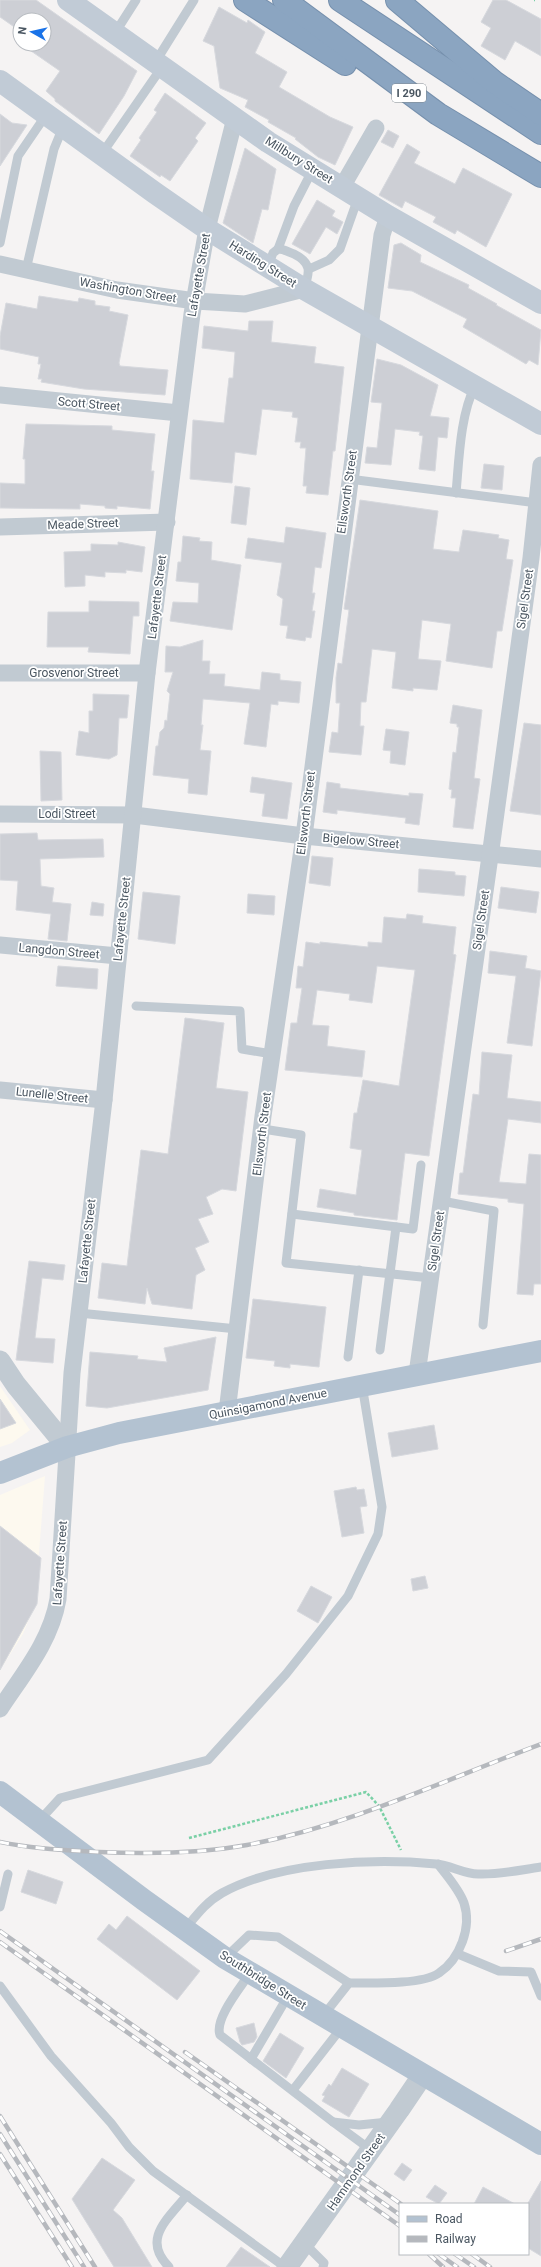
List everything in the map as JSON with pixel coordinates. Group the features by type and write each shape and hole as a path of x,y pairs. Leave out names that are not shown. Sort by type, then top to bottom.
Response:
{"highway":[{"path":"245,0 348,65 438,114"},
{"name":"I 290","path":"284,0 438,114 541,176"},
{"path":"340,0 541,133"},
{"path":"397,0 494,82 541,114"}],"main road":[{"name":"Millbury Street","path":"74,2 235,118 313,169 388,216 541,303"},
{"name":"Harding Street","path":"0,81 101,155 208,229 273,258 307,279 370,325 541,424"},
{"name":"Quinsigamond Avenue","path":"0,1473 68,1447 118,1433 541,1351"},
{"name":"Southbridge Street","path":"0,1792 225,1958 422,2076 541,2144"}],"street":[{"name":"Lafayette Street","path":"0,1709 46,1639 56,1611 60,1587 72,1380 104,1100 134,815 147,673 179,413 195,301 208,229 235,118"},
{"path":"350,192 376,128"},
{"name":"Ellsworth Street","path":"227,1412 272,1054 304,836 349,479 382,235 388,216"},
{"name":"Washington Street","path":"0,264 117,290 195,301 245,304 307,279"},
{"name":"Scott Street","path":"0,395 179,413"},
{"name":"Sigel Street","path":"417,1374 491,853 541,465"},
{"name":"Meade Street","path":"0,527 166,522"},
{"name":"Grosvenor Street","path":"0,673 147,673"},
{"name":"Lodi Street","path":"0,814 134,815"},
{"name":"Bigelow Street","path":"134,815 304,836 541,858"},
{"name":"Langdon Street","path":"0,945 118,956"},
{"name":"Lunelle Street","path":"0,1090 104,1100"},
{"path":"0,1360 16,1385 68,1447"},
{"name":"Hammond Street","path":"286,2267 391,2122 422,2076"}],"lane":[{"path":"115,33 136,0"},
{"path":"101,155 159,64 194,0"},
{"path":"0,243 18,156 54,121"},
{"path":"26,270 54,149 54,121"},
{"path":"273,258 294,206 313,169"},
{"path":"307,279 340,249 350,192"},
{"path":"456,493 461,443 469,397 475,386"},
{"path":"349,479 537,503"},
{"path":"136,1006 240,1011 242,1048 272,1054"},
{"path":"263,1129 301,1135 286,1263 431,1278"},
{"path":"292,1214 413,1229 421,1165"},
{"path":"442,1201 494,1211 483,1325"},
{"path":"380,1350 396,1227"},
{"path":"348,1357 359,1270"},
{"path":"79,1313 237,1329"},
{"path":"39,1821 60,1798 208,1760 286,1674 348,1596 378,1534 382,1507 362,1385"},
{"path":"185,1929 205,1906 221,1894 263,1876 338,1865 405,1862 438,1864 476,1874 504,1873 541,1867"},
{"path":"225,1958 249,1935 278,1937 348,1983 416,1980 439,1974 458,1954 465,1935 464,1903 454,1885 438,1864"},
{"path":"0,1908 8,1874"},
{"path":"458,1954 498,1971 531,1972 541,1996"},
{"path":"250,1973 221,2017 218,2029 220,2035 371,2150"},
{"path":"323,2016 348,1983"},
{"path":"0,1986 51,2056 111,2123 129,2147 153,2171 286,2267"},
{"path":"252,2059 288,1996"},
{"path":"293,2090 342,2027"},
{"path":"333,2122 359,2125 391,2122"},
{"path":"169,2267 159,2257 156,2245 158,2236 160,2229 187,2195"},
{"path":"304,2243 324,2263 323,2267"}],"path":[{"path":"189,1838 366,1792 379,1806 392,1831 405,1862"}],"shaded area":[{"path":"0,1386 30,1430 12,1443 0,1447"},
{"path":"45,1476 35,1604 23,1634 0,1670 0,1495"}],"building":[{"path":"0,0 36,0 137,71 124,96 99,134 55,101 55,99 46,91 60,71 33,52 52,52 52,12 12,12 12,25 0,17"},
{"path":"493,0 506,0 541,19 541,56 515,41 505,60 481,46 491,28 481,22"},
{"path":"219,7 247,23 248,20 265,32 255,53 287,72 279,87 330,117 353,127 335,165 318,157 295,139 296,138 268,122 269,120 245,107 248,100 220,88 214,46 203,41"},
{"path":"165,93 206,123 195,138 198,141 170,181 161,175 160,177 130,156 141,140 139,138 157,112 154,110"},
{"path":"0,114 12,123 27,125 0,166"},
{"path":"388,130 399,136 393,148 381,142"},
{"path":"407,144 420,152 414,163 455,184 463,168 512,194 486,247 457,230 455,234 433,222 436,217 405,201 402,208 379,195"},
{"path":"245,148 276,169 268,210 262,209 253,243 223,223"},
{"path":"317,200 335,211 332,216 343,222 337,234 326,227 310,254 292,244"},
{"path":"401,243 421,255 420,262 469,285 468,288 541,330 538,365 529,360 526,364 463,327 467,319 412,291 388,288 394,245"},
{"path":"39,296 78,302 79,298 95,301 95,305 110,307 109,311 128,315 119,363 120,366 168,370 165,395 84,389 41,382 42,379 38,379 41,364 38,364 39,357 0,349 0,336 6,303 37,309"},
{"path":"249,321 273,321 271,342 316,347 314,363 344,367 335,451 333,451 328,495 306,493 307,486 303,486 306,448 300,448 301,442 295,442 298,418 292,417 293,412 262,409 256,455 235,452 232,483 190,479 193,420 224,423 229,378 233,378 235,352 202,348 204,326 248,331"},
{"path":"377,359 401,365 438,385 430,416 449,418 447,438 438,437 435,471 419,469 423,436 419,435 420,432 395,429 391,465 365,463 367,447 377,448 382,403 371,402"},
{"path":"26,424 112,426 112,430 155,434 151,471 154,471 150,509 117,506 117,509 105,508 105,506 80,504 80,509 0,508 0,483 25,484 25,459 23,459"},
{"path":"484,464 504,466 502,490 481,488"},
{"path":"235,486 250,488 246,525 231,523"},
{"path":"360,500 438,511 433,549 459,552 463,530 499,535 498,538 509,540 506,559 513,560 502,631 497,631 492,668 446,661 451,624 422,620 418,659 441,661 437,690 413,688 413,691 392,688 396,652 372,649 366,702 361,702 360,726 364,726 361,755 329,752 332,732 338,733 340,703 336,703 336,678 338,663 342,664 349,610 344,609"},
{"path":"286,527 326,533 321,568 315,567 312,593 315,593 312,611 315,611 311,638 306,637 305,641 286,638 288,626 280,625 283,599 277,595 282,563 245,558 248,538 284,543"},
{"path":"183,536 200,538 199,541 212,542 211,560 241,565 232,630 170,621 173,602 198,603 199,583 176,581 178,562 181,562"},
{"path":"118,542 145,547 142,572 126,570 126,573 105,572 105,577 85,575 85,586 65,587 64,552 91,551 91,544 118,545"},
{"path":"89,601 139,602 139,616 133,616 130,654 88,652 89,647 47,647 48,612 89,612"},
{"path":"203,640 202,661 210,661 209,674 225,674 224,686 260,690 262,672 280,674 280,680 301,682 299,703 278,701 278,705 271,704 266,747 244,744 250,703 203,699 201,725 203,725 200,750 211,751 207,795 188,793 189,779 153,775 156,746 158,746 160,732 164,728 165,720 167,721 170,694 167,691 173,672 165,672 166,646 180,647"},
{"path":"93,694 129,695 127,718 119,718 117,755 109,759 76,755 79,731 89,733 89,711 93,711"},
{"path":"453,705 482,710 474,778 480,779 473,829 453,827 456,798 451,798 452,790 449,789 453,752 456,753 459,727 457,727 457,724 450,723"},
{"path":"524,723 541,725 541,815 510,811"},
{"path":"386,729 409,732 405,765 390,763 391,751 383,750"},
{"path":"40,751 61,752 62,800 41,801"},
{"path":"252,777 292,783 287,819 262,816 265,794 250,792"},
{"path":"327,782 340,784 340,788 409,796 409,793 423,794 419,825 405,823 406,818 337,810 337,814 323,812"},
{"path":"37,833 38,840 103,839 104,857 40,859 41,886 54,888 52,902 71,904 67,941 48,939 51,914 16,910 18,881 0,880 0,834"},
{"path":"312,856 333,858 330,886 309,883"},
{"path":"419,869 455,872 455,875 466,876 464,896 418,892"},
{"path":"501,887 539,892 536,913 498,908"},
{"path":"143,892 180,896 175,944 138,939"},
{"path":"248,894 275,896 274,915 247,913"},
{"path":"92,902 104,904 103,916 90,915"},
{"path":"407,914 423,916 422,923 456,927 453,954 456,955 429,1156 405,1153 397,1220 354,1215 354,1213 317,1207 320,1189 356,1195 362,1150 350,1148 354,1113 357,1113 363,1080 399,1086 415,970 377,966 372,1003 349,1000 350,994 317,990 312,1025 329,1026 327,1046 365,1051 362,1077 285,1070 291,1023 297,1023 302,988 296,988 298,966 303,967 306,942 368,947 368,942 382,943 384,917 406,919"},
{"path":"490,951 527,956 525,968 541,971 532,1046 507,1043 516,976 488,973"},
{"path":"58,966 98,969 97,989 56,986"},
{"path":"185,1018 224,1023 216,1088 248,1092 236,1191 222,1189 206,1197 213,1214 198,1219 209,1242 195,1248 205,1270 196,1275 192,1309 152,1304 147,1288 145,1304 98,1298 102,1263 127,1266 141,1150 168,1154"},
{"path":"482,1052 512,1055 507,1098 541,1102 541,1123 508,1119 499,1182 526,1184 529,1154 541,1155 541,1284 534,1284 533,1295 517,1294 524,1204 508,1202 508,1199 458,1194 460,1173 463,1173 473,1094 479,1095"},
{"path":"29,1261 65,1265 63,1280 42,1278 35,1338 55,1339 53,1363 16,1360"},
{"path":"253,1299 326,1307 319,1367 290,1364 290,1368 274,1366 275,1361 246,1358"},
{"path":"216,1337 208,1390 107,1408 86,1406 90,1352 138,1356 137,1359 167,1362 164,1348"},
{"path":"0,1399 16,1423 0,1429"},
{"path":"434,1425 438,1449 392,1457 388,1433"},
{"path":"356,1487 357,1490 364,1489 367,1506 360,1507 364,1533 342,1537 334,1491"},
{"path":"0,1526 41,1558 37,1604 0,1670"},
{"path":"425,1576 428,1588 413,1591 411,1579"},
{"path":"311,1586 332,1597 318,1623 297,1611"},
{"path":"28,1870 63,1882 56,1904 21,1892"},
{"path":"127,1916 200,1971 177,2000 97,1939 109,1924 116,1930"},
{"path":"254,2023 257,2037 254,2042 242,2045 236,2028"},
{"path":"280,2033 304,2048 286,2078 263,2061"},
{"path":"342,2068 369,2084 349,2117 322,2101 325,2096 322,2095 329,2084 331,2086"},
{"path":"102,2158 135,2180 113,2210 122,2218 152,2267 114,2267 72,2199"},
{"path":"402,2163 412,2170 404,2181 394,2174"},
{"path":"541,2181 541,2256 529,2249 528,2203"},
{"path":"435,2185 447,2193 440,2203 426,2197"},
{"path":"483,2187 513,2203 475,2203"},
{"path":"241,2247 270,2267 226,2267"}],"railway":[{"path":"0,1842 50,1849 136,1853 192,1852 247,1845 285,1837 359,1814 541,1744"},
{"path":"0,1931 399,2214"},
{"path":"506,1951 541,1939"},
{"path":"0,1942 399,2225"},
{"path":"185,2052 400,2203"},
{"path":"0,2116 95,2267"},
{"path":"0,2134 84,2267"},
{"path":"0,2154 72,2267"},
{"path":"430,2255 443,2267"},
{"path":"440,2255 457,2267"},
{"path":"456,2255 474,2267"},
{"path":"473,2255 490,2267"}]}
